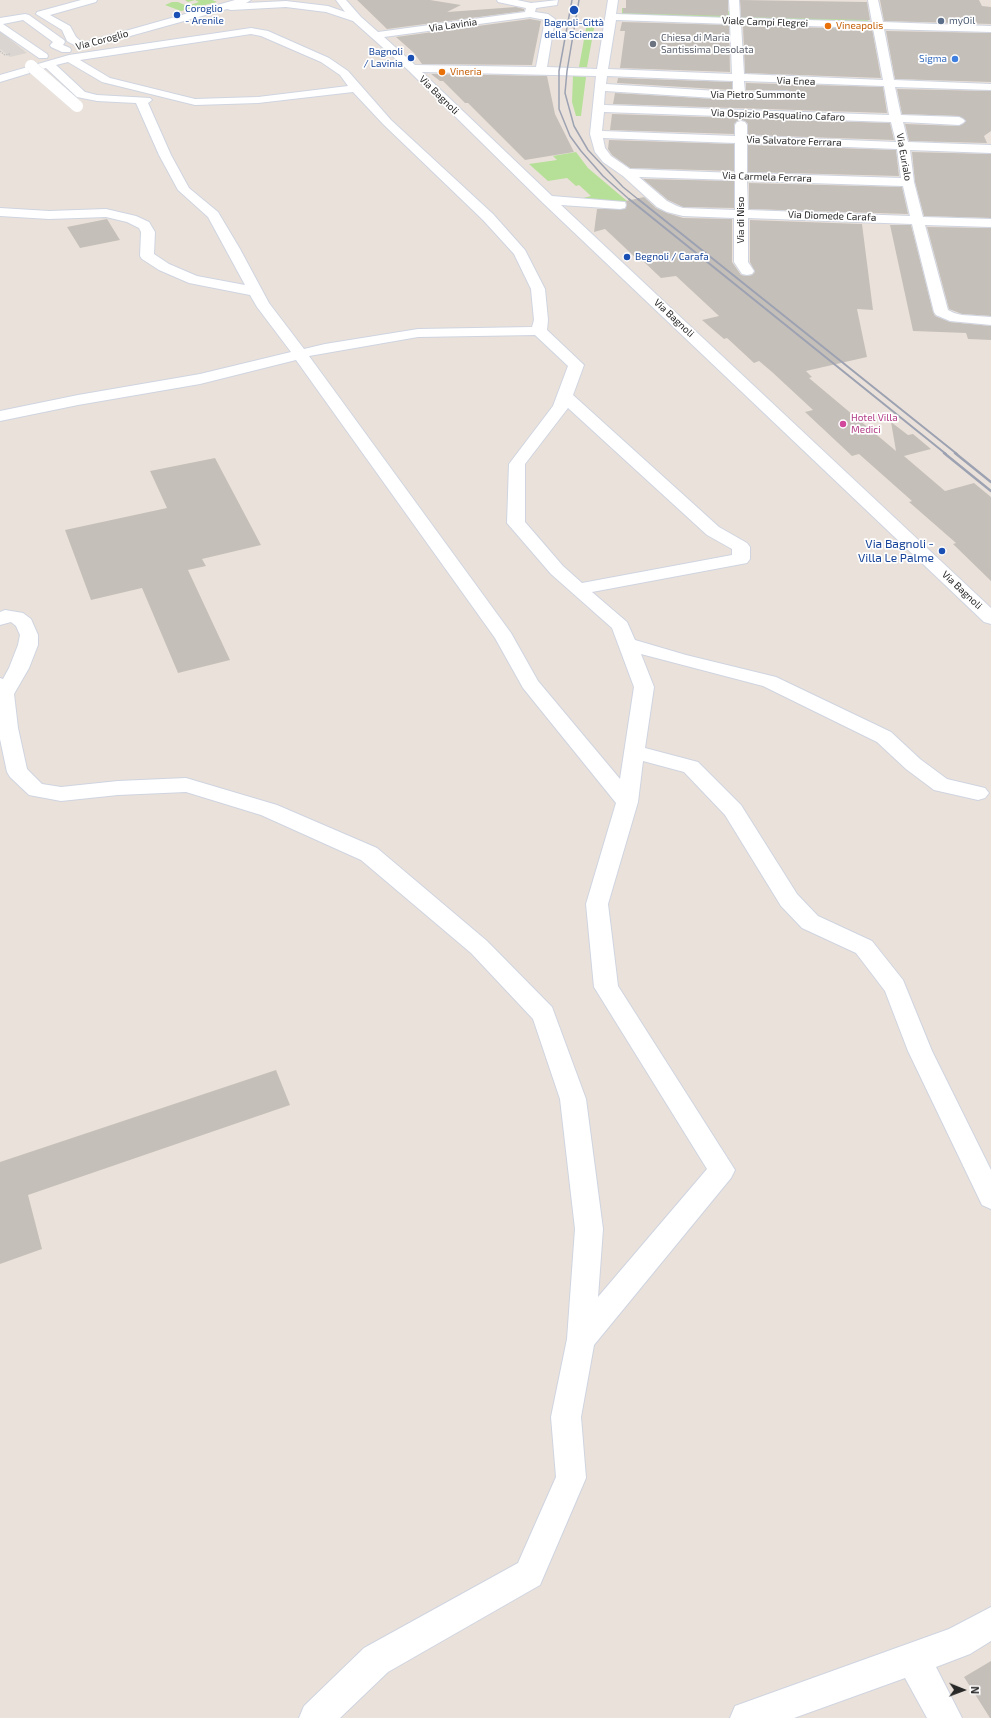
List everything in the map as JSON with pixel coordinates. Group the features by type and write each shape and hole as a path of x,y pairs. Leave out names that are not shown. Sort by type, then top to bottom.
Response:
{"street":[{"path":"81,46 72,39 66,28 41,14 92,0"},
{"path":"204,12 246,0"},
{"path":"204,12 235,6 305,0"},
{"path":"341,0 357,19"},
{"path":"412,68 494,65 542,70 550,19 531,10 502,0"},
{"name":"Via Eurialo","path":"872,0 871,13 878,26 896,119 903,145 908,182 941,312 950,317 962,319 991,320"},
{"name":"Via Lavinia","path":"377,35 531,10 553,1"},
{"path":"285,2 328,9 357,19"},
{"path":"615,3 611,17 602,73 596,134 599,150 607,159 627,173"},
{"name":"Viale Campi Flegrei","path":"732,6 748,10"},
{"name":"Via di Niso","path":"732,6 735,21 741,140 741,262 747,271"},
{"name":"Via Coroglio","path":"68,54 81,46 204,12"},
{"path":"871,13 887,13"},
{"path":"0,22 25,17 60,42 55,45 106,80 195,102"},
{"name":"Viale Campi Flegrei","path":"611,17 991,29"},
{"name":"Via Bagnoli","path":"357,19 377,35 412,68 548,200 991,618"},
{"path":"0,26 46,60 81,95 97,98 195,102 258,100 356,88"},
{"path":"0,68 46,60 68,54 251,31 264,33 325,60 344,73 387,122 488,217 520,253 538,290 541,320 539,331"},
{"path":"0,79 46,60"},
{"path":"31,66 77,106"},
{"name":"Via Enea","path":"542,70 738,79 991,87"},
{"name":"Via Pietro Summonte","path":"600,87 726,96 794,94"},
{"path":"877,99 893,100"},
{"path":"140,100 153,125 165,155 181,185 184,190 213,215 262,304 300,354 504,637 530,684 627,802"},
{"name":"Via Ospizio Pasqualino Cafaro","path":"598,108 959,121"},
{"name":"Via Salvatore Ferrara","path":"596,134 991,149"},
{"name":"Via Carmela Ferrara","path":"627,173 908,182"},
{"name":"Via Diomede Carafa","path":"627,173 662,204 672,210 683,212 918,219 991,223"},
{"path":"548,200 620,205"},
{"path":"0,212 49,215 106,214 131,219 144,225 148,232 146,256 164,267 194,280 256,292"},
{"path":"0,416 78,400 200,379 325,348 418,333 539,331 576,365 561,407 517,464 516,523 557,570 620,626 644,687 627,802 597,904 606,987 722,1170 581,1339"},
{"path":"565,396 713,531 741,547 741,559 578,589"},
{"path":"0,619 5,616 16,617 24,623 29,635 28,645 19,668 2,689 17,772 36,790 62,794 118,788 186,785 269,810 369,854 479,947 543,1014 573,1099 589,1229 581,1339 566,1417 571,1478 528,1574 376,1660 316,1718"},
{"path":"627,644 682,660 769,681 884,737 913,764 941,785 978,792"},
{"path":"634,752 691,767 733,810 789,900 810,922 864,947 895,986 920,1050 991,1197"},
{"path":"747,1718 958,1642 991,1623"},
{"path":"913,1658 945,1718"}],"path":[{"path":"0,51 5,55"}],"green space":[{"path":"195,0 212,0 217,2 181,11 165,5 172,2 178,2 187,6 199,2"},
{"path":"622,8 730,11 730,18 622,15"},
{"path":"742,12 867,15 869,24 743,20"},
{"path":"587,23 595,23 587,67 579,67"},
{"path":"573,76 586,77 581,116 576,116 572,102"},
{"path":"576,152 588,168 627,201 622,202 579,199 591,196 579,185 576,186 567,178 548,181 529,164 557,160 553,156"}],"shaded area":[{"path":"0,32 27,53 10,57 0,49"}],"building":[{"path":"357,0 430,0 461,5 447,12 516,7 524,9 524,11 387,29"},
{"path":"626,0 728,0 728,16 623,13 623,8 626,8"},
{"path":"740,0 867,2 870,20 741,17"},
{"path":"880,0 979,0 982,6 991,7 991,24 884,21"},
{"path":"530,19 541,21 532,65 422,64 414,53 396,37"},
{"path":"622,22 729,25 730,72 620,68 625,31 620,31"},
{"path":"743,26 872,29 881,78 745,73"},
{"path":"886,31 991,33 991,82 895,79"},
{"path":"431,74 547,76 555,114 574,152 525,160 468,103 465,103 443,81 440,81"},
{"path":"618,78 732,82 732,90 617,83"},
{"path":"746,83 883,87 887,113 613,104 615,93 730,100 786,98 791,97 794,94 791,91 786,90 746,90"},
{"path":"897,89 991,91 991,131 984,136 987,143 909,141 905,124 959,126 966,121 959,116 902,114"},
{"path":"612,114 890,123 894,140 748,135 748,124 741,120 734,124 734,134 610,130"},
{"path":"609,140 734,144 734,171 630,168 612,155 608,149"},
{"path":"748,145 896,150 899,176 748,172"},
{"path":"912,152 991,154 991,218 924,216 915,182"},
{"path":"643,179 734,181 734,208 683,207 668,200"},
{"path":"749,183 902,187 908,214 749,209"},
{"path":"644,197 656,208 683,218 732,219 732,262 741,275 747,276 752,275 755,272 750,262 750,220 862,224 873,310 857,309 867,357 806,371 812,377 809,378 896,451 891,422 908,435 913,434 931,449 904,456 945,491 974,483 991,497 991,581 953,544 956,543 909,502 912,501 859,454 852,456 805,412 813,410 772,372 759,361 754,363 727,338 724,339 702,320 719,316 676,276 661,278 643,261 639,261 605,229 594,232 597,209 625,209 627,205 626,201"},
{"path":"107,219 120,240 80,248 67,227"},
{"path":"890,225 911,225 935,316 950,322 991,326 991,340 968,339 966,333 913,331"},
{"path":"927,227 991,228 991,316 962,314 949,309"},
{"path":"215,458 261,545 202,559 206,566 188,570 230,660 178,673 142,588 91,600 65,530 167,508 150,471"},
{"path":"276,1070 290,1105 28,1195 42,1249 0,1264 0,1162"},
{"path":"991,1661 991,1718 990,1718 964,1677"}],"railway":[{"path":"572,0 559,71 559,109 570,136 581,151 603,176 630,200"},
{"path":"579,0 567,71 565,93 574,126 588,150 623,187 639,200"},
{"path":"629,199 946,454"},
{"path":"638,199 957,454"},
{"path":"944,453 991,491"},
{"path":"955,453 991,482"}],"place":[{"name":"Bagnoli-Città della Scienza","path":"574,10"},
{"name":"Coroglio - Arenile","path":"177,15"},
{"name":"myOil","path":"941,21"},
{"name":"Vineapolis","path":"828,26"},
{"name":"Chiesa di Maria Santissima Desolata","path":"653,44"},
{"name":"Bagnoli / Lavinia","path":"411,58"},
{"name":"Sigma","path":"955,59"},
{"name":"Vineria","path":"442,72"},
{"name":"Begnoli / Carafa","path":"627,257"},
{"name":"Hotel Villa Medici","path":"843,424"},
{"name":"Via Bagnoli - Villa Le Palme","path":"942,551"}]}
